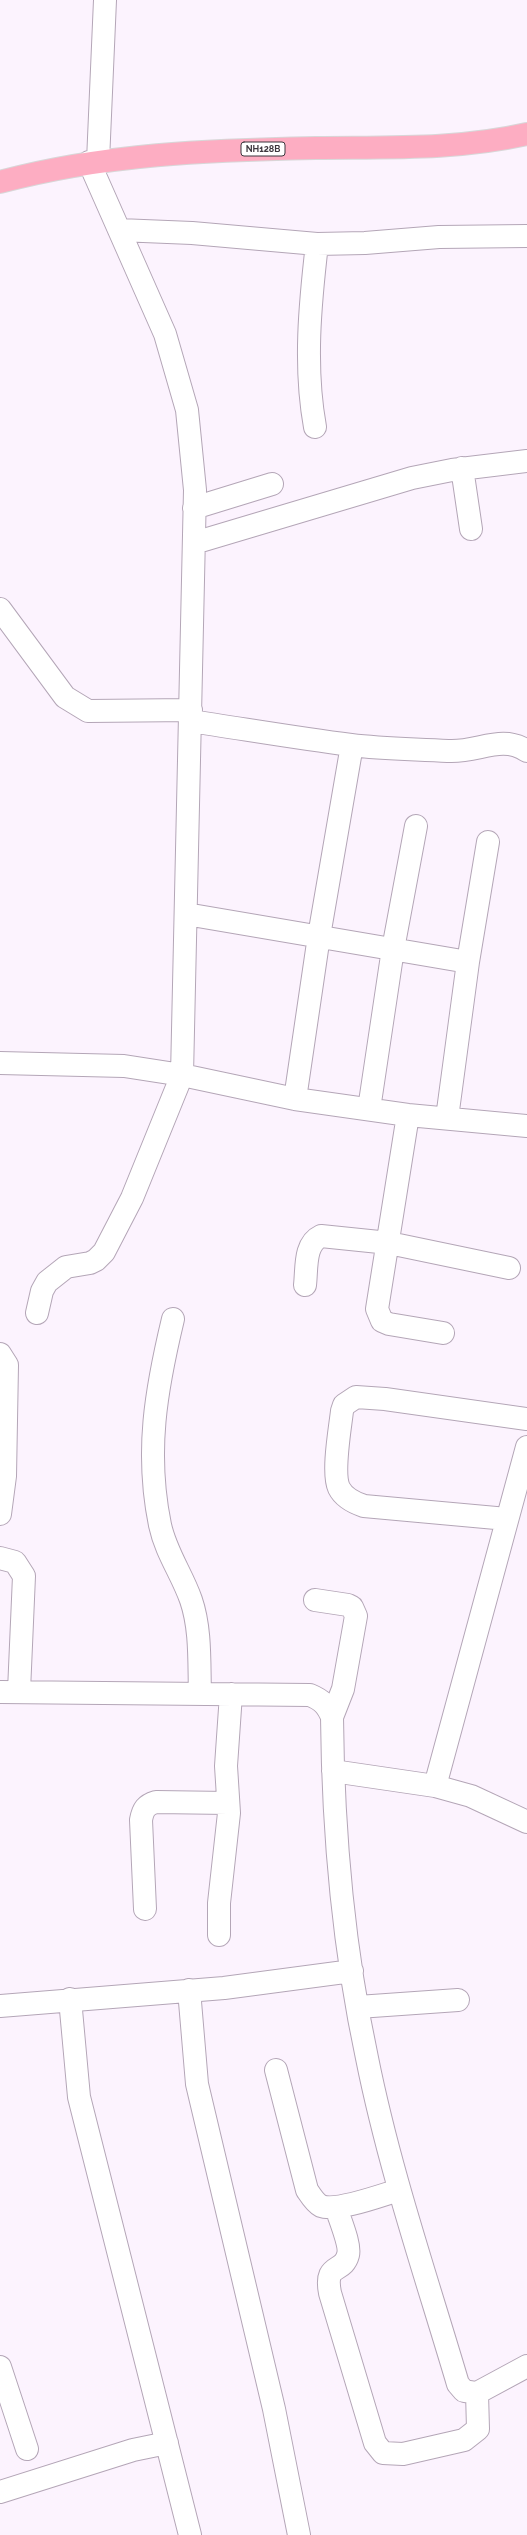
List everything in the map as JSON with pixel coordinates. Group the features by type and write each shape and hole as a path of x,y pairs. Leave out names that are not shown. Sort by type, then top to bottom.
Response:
{"highway":[{"name":"NH128B","path":"0,182 93,161 182,151 438,146 503,139 527,134"}],"street":[{"path":"37,1313 42,1291 47,1282 66,1267 90,1263 96,1260 104,1252 132,1198 182,1075 191,715 194,508 187,410 165,334 119,230 93,161 106,0"},
{"path":"119,230 192,233 317,244 365,244 439,237 527,236"},
{"path":"315,427 311,406 310,321 317,244"},
{"path":"194,543 372,489 462,468 527,461"},
{"path":"462,468 471,529"},
{"path":"194,508 272,484"},
{"path":"0,609 65,697 77,707 88,711 191,715 352,745 457,752 475,750 506,742 515,744 527,751"},
{"path":"295,1099 319,936 352,745"},
{"path":"369,1109 393,949 416,826"},
{"path":"447,1118 468,962 488,842"},
{"path":"186,914 468,962"},
{"path":"0,1063 124,1066 182,1075 295,1099 408,1115 526,1121"},
{"path":"408,1115 389,1243 377,1309 382,1321 389,1324 443,1333"},
{"path":"305,1285 310,1245 315,1239 321,1236 389,1243 509,1268"},
{"path":"173,1318 158,1382 154,1410 151,1449 153,1481 160,1526 169,1557 189,1595 195,1617 199,1645 200,1694"},
{"path":"0,1354 7,1365 5,1476 0,1514"},
{"path":"508,1519 364,1506 354,1502 339,1488 337,1477 342,1411 344,1405 356,1397 385,1399 527,1419"},
{"path":"435,1786 527,1447"},
{"path":"0,1558 15,1562 21,1567 26,1584 10,1691 310,1695 321,1700 332,1717"},
{"path":"315,1600 348,1605 352,1607 356,1616 343,1689 332,1717 336,1842 352,1971 366,2057 400,2190 458,2384 464,2391 477,2393 527,2366"},
{"path":"219,1935 219,1903 227,1840 228,1803 226,1766 231,1694"},
{"path":"333,1771 435,1786 471,1796 527,1822"},
{"path":"145,1908 141,1820 143,1810 148,1804 156,1802 228,1803"},
{"path":"0,2006 189,1990 352,1971"},
{"path":"189,1990 197,2084 274,2409 299,2535"},
{"path":"70,1999 79,2097 190,2535"},
{"path":"358,2007 458,2000"},
{"path":"276,2070 307,2190 320,2206 336,2207 400,2190"},
{"path":"336,2207 349,2249 348,2256 329,2274 327,2282 375,2443 383,2453 403,2454 464,2440 478,2429 477,2393"},
{"path":"0,2367 27,2449"},
{"path":"0,2492 27,2485 56,2473 133,2450 167,2443"}]}
